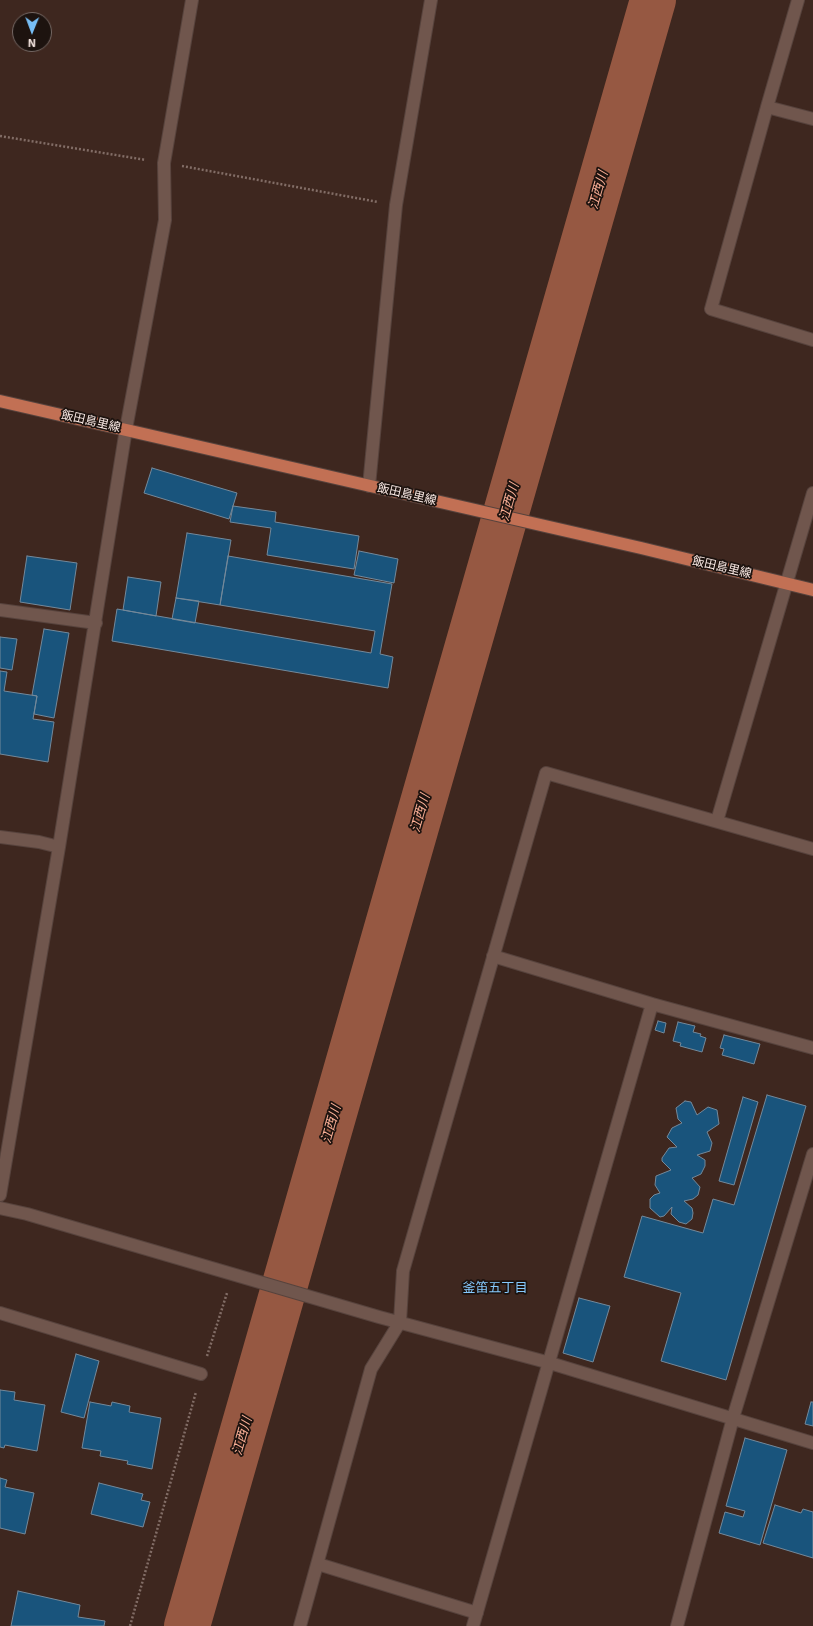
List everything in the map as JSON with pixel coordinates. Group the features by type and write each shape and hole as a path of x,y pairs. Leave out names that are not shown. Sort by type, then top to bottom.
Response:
{"main road":[{"name":"飯田島里線","path":"0,401 641,548 787,582 813,590"}],"street":[{"path":"0,1195 5,1135 59,847 126,430 165,220 164,162 192,0"},
{"path":"369,486 396,205 431,0"},
{"path":"798,0 711,309 813,340"},
{"path":"767,107 813,119"},
{"path":"717,821 813,493"},
{"path":"0,610 96,623"},
{"path":"300,1626 372,1370 400,1322 403,1270 546,773 813,849"},
{"path":"0,837 39,842 59,847"},
{"path":"493,956 652,1004 813,1048"},
{"path":"473,1626 550,1363 652,1004"},
{"path":"677,1626 733,1418 813,1154"},
{"path":"0,1208 27,1214 379,1317 550,1363 813,1443"},
{"path":"0,1313 201,1374"},
{"path":"318,1564 476,1613"}],"path":[{"path":"0,136 164,162 396,205"},
{"path":"130,1626 201,1374 232,1275"}],"building":[{"path":"152,468 237,493 229,519 144,493"},
{"path":"233,506 276,512 275,522 359,536 354,569 267,555 271,528 230,522"},
{"path":"187,533 231,540 220,605 176,598"},
{"path":"359,551 398,559 394,583 354,575"},
{"path":"27,556 77,563 70,610 20,602"},
{"path":"228,556 392,584 380,654 393,657 388,688 112,641 117,609 371,653 375,631 220,605"},
{"path":"128,577 161,582 156,616 123,610"},
{"path":"176,598 199,601 195,623 172,619"},
{"path":"44,629 69,633 54,718 34,714 37,696 32,695"},
{"path":"0,637 17,639 12,670 0,668"},
{"path":"0,671 7,672 4,691 37,696 33,719 54,722 48,762 0,754"},
{"path":"658,1021 666,1023 664,1033 655,1030"},
{"path":"678,1022 695,1026 693,1032 701,1034 700,1036 706,1038 702,1052 680,1046 681,1043 673,1041"},
{"path":"724,1035 760,1044 754,1064 722,1055 724,1049 720,1048"},
{"path":"767,1095 806,1106 726,1380 661,1361 681,1293 624,1277 642,1216 703,1233 713,1199 734,1205"},
{"path":"743,1097 758,1102 734,1185 719,1181"},
{"path":"685,1101 691,1102 697,1115 708,1107 717,1110 719,1124 707,1132 712,1143 710,1151 697,1155 705,1160 705,1166 701,1174 692,1178 700,1187 698,1195 693,1199 684,1201 692,1208 693,1213 692,1219 686,1224 679,1222 671,1214 672,1207 664,1216 660,1217 650,1208 650,1199 654,1195 660,1193 655,1185 656,1176 671,1170 662,1161 662,1158 669,1148 677,1147 667,1137 672,1128 682,1123 678,1119 676,1108"},
{"path":"579,1298 610,1306 593,1362 563,1353"},
{"path":"76,1354 99,1361 84,1418 61,1412"},
{"path":"0,1390 15,1392 14,1400 45,1405 37,1451 5,1445 4,1448 0,1447"},
{"path":"90,1402 111,1406 112,1402 130,1406 129,1412 161,1418 152,1469 127,1464 128,1461 100,1456 101,1451 82,1448"},
{"path":"811,1402 813,1402 813,1426 805,1424"},
{"path":"745,1438 787,1450 760,1545 719,1533 725,1512 743,1517 745,1511 726,1506"},
{"path":"0,1478 7,1480 5,1487 34,1493 25,1534 0,1528"},
{"path":"99,1483 143,1494 141,1500 150,1502 143,1527 91,1514"},
{"path":"775,1505 801,1513 803,1509 813,1512 813,1558 763,1543"},
{"path":"18,1591 80,1605 78,1617 105,1621 104,1626 11,1626"}],"waterway":[{"name":"江西川","path":"187,1626 653,0"}],"district":[{"name":"釜笛五丁目","path":"495,1288"}]}
